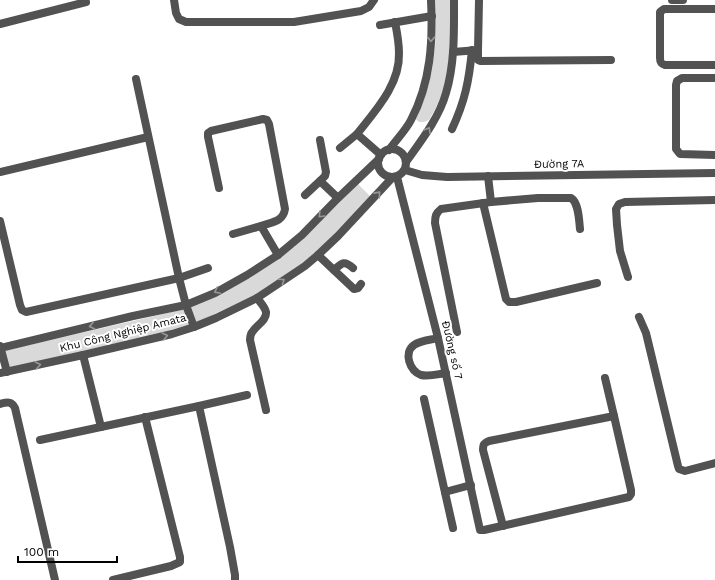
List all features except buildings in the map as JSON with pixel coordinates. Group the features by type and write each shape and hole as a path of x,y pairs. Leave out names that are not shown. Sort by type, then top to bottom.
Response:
{"street":[{"path":"174,0 179,19 186,22 294,22 360,11 369,7 374,0"},
{"path":"390,150 411,121 421,96 429,68 432,16 431,0"},
{"path":"406,166 406,158 402,153 394,150 385,151 380,157 378,165 381,171 388,177 400,176 428,131 446,94 451,74 453,52 454,0"},
{"path":"452,129 464,99 475,50 479,0"},
{"path":"672,0 683,0"},
{"path":"0,24 86,2"},
{"path":"715,9 662,10 660,12 660,62 665,65 715,65"},
{"path":"380,25 432,16"},
{"path":"340,148 357,134 374,114 391,88 399,64 396,22"},
{"path":"453,52 475,50"},
{"path":"475,50 477,58 480,61 611,60"},
{"path":"715,78 682,78 677,80 676,149 680,154 715,155"},
{"path":"136,79 179,278 186,305 194,327"},
{"path":"219,188 208,133 263,119 267,120 269,124 284,215 280,219 233,234"},
{"path":"357,134 380,157"},
{"path":"0,172 148,137"},
{"path":"305,195 325,176 326,172 320,140"},
{"name":"Khu Công Nghiệp Amata","path":"0,348 133,316 186,305 215,293 247,276 278,255 302,235 380,157"},
{"name":"Đường 7A","path":"406,166 422,175 447,177 715,173"},
{"path":"488,176 487,202 506,299 509,302 516,302 597,283"},
{"name":"Khu Công Nghiệp Amata","path":"4,373 172,334 216,318 257,298 305,266 318,255 394,177"},
{"name":"Đường số 7","path":"394,177 438,338 480,530 502,526"},
{"path":"320,181 338,198"},
{"path":"458,332 435,223 437,212 441,209 487,202 538,198 571,198 574,200 576,205 580,229"},
{"path":"628,277 620,251 616,209 619,204 625,202 715,200"},
{"path":"0,221 20,305 22,310 26,312 179,278 208,268"},
{"path":"261,226 278,255"},
{"path":"318,255 354,288 358,288 361,284"},
{"path":"334,270 345,263 353,268"},
{"path":"257,298 265,310 266,315 264,320 254,329 250,340 266,410"},
{"path":"639,317 646,333 679,469 685,471 715,463"},
{"path":"438,338 414,345 410,350 410,365 420,375 427,376 446,373"},
{"path":"0,348 4,373"},
{"path":"83,355 101,427"},
{"path":"605,378 614,416 631,490 629,497 502,526 482,450 484,443 614,416"},
{"path":"40,440 247,395"},
{"path":"424,399 453,528"},
{"path":"0,404 7,402 11,403 15,408 55,580"},
{"path":"199,406 230,547 235,580"},
{"path":"113,580 171,566 180,562 145,417"},
{"path":"445,492 471,485"}],"shaded area":[{"path":"435,0 450,0 450,46 448,70 443,92 435,110 429,120 420,122 416,119 423,101 434,61 436,26"},
{"path":"358,184 371,197 315,253 303,263 255,295 195,323 189,307 216,296 250,278 280,258"},
{"path":"185,309 190,324 83,351 8,368 3,351"}]}
